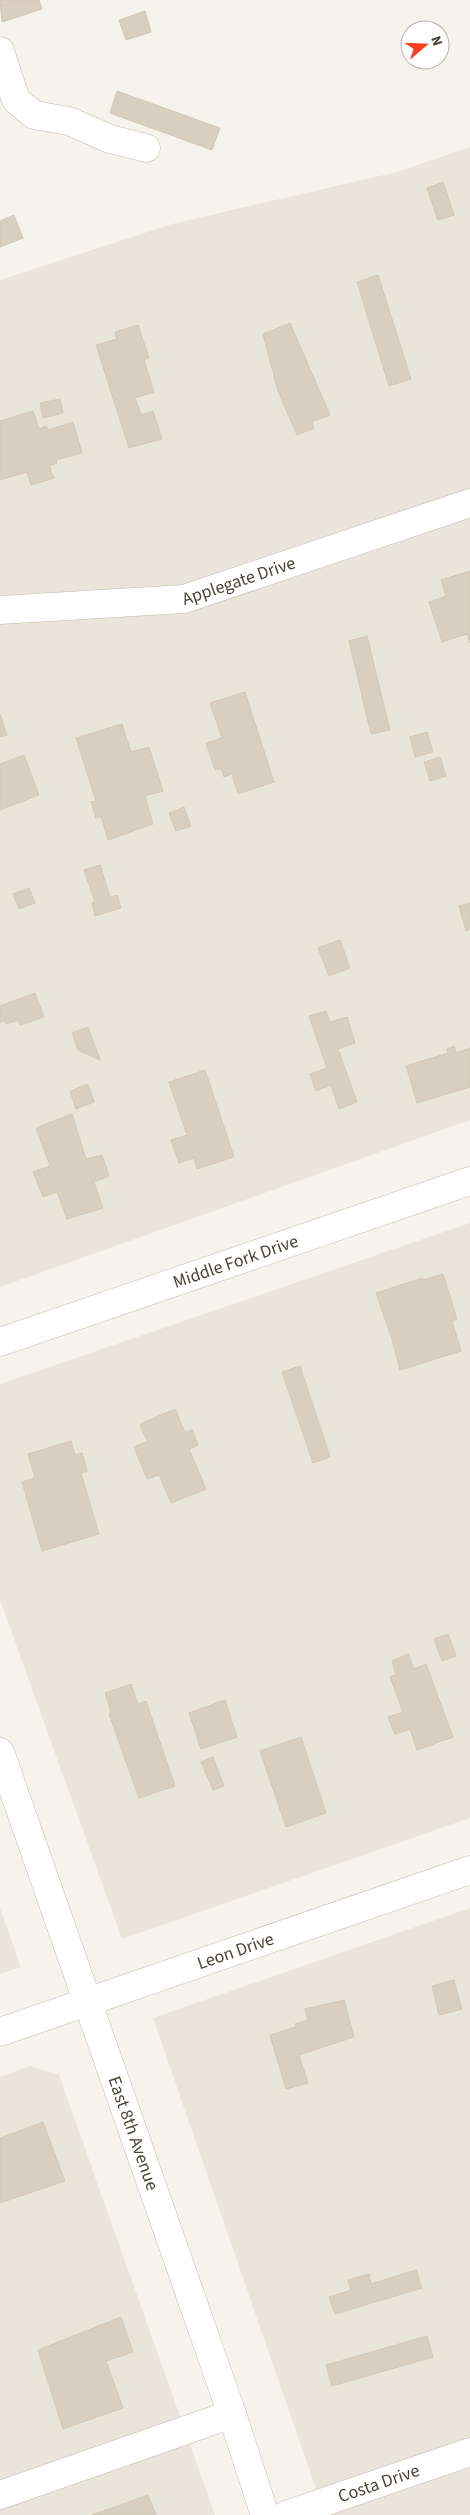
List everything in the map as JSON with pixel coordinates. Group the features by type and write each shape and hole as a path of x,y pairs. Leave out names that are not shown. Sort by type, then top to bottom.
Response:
{"street":[{"path":"0,51 16,100 34,116 69,121 110,139 146,148"},
{"name":"Applegate Drive","path":"0,610 184,599 470,503"},
{"name":"Middle Fork Drive","path":"0,1342 470,1181"},
{"name":"East 8th Avenue","path":"0,1752 232,2414 265,2515"},
{"name":"Leon Drive","path":"0,2032 470,1870"},
{"path":"0,2495 232,2414"},
{"name":"Costa Drive","path":"286,2515 470,2452"}],"shaded area":[{"path":"470,147 470,1120 0,1287 0,280 172,224 397,172"},
{"path":"470,1223 470,1818 122,1939 0,1600 0,1384"},
{"path":"0,1908 21,1967 0,1974"},
{"path":"470,1908 470,2515 325,2515 153,2018"},
{"path":"30,2066 59,2075 215,2515 0,2515 0,2077"}],"building":[{"path":"0,0 39,0 42,9 2,22"},
{"path":"145,11 151,32 126,40 119,20"},
{"path":"117,91 220,128 212,150 110,113"},
{"path":"443,182 454,215 438,220 427,188"},
{"path":"14,215 23,238 0,247 0,221"},
{"path":"378,275 411,379 389,386 357,282"},
{"path":"290,323 330,415 312,422 314,428 297,435 278,391 263,334"},
{"path":"138,325 149,358 144,360 154,392 135,398 141,415 153,411 162,439 129,448 96,345 117,339 115,332"},
{"path":"60,399 63,413 43,418 40,403"},
{"path":"33,411 39,429 46,426 48,430 73,422 82,453 56,460 57,463 49,466 54,478 31,485 27,472 0,480 0,421"},
{"path":"470,571 470,643 467,634 442,642 429,602 446,596 441,580"},
{"path":"367,636 390,730 371,734 349,641"},
{"path":"245,692 274,782 238,794 232,774 224,777 221,768 215,770 206,743 222,738 210,703"},
{"path":"0,714 7,735 0,737"},
{"path":"122,724 131,752 149,747 163,791 145,796 153,824 108,840 101,816 96,818 91,802 96,801 76,738"},
{"path":"427,732 433,752 415,757 410,737"},
{"path":"24,755 39,795 0,810 0,764"},
{"path":"440,757 446,776 430,781 424,762"},
{"path":"184,807 191,826 176,831 169,813"},
{"path":"100,865 110,897 117,895 121,908 95,916 92,903 95,902 84,870"},
{"path":"29,888 35,903 19,909 13,894"},
{"path":"470,903 470,929 466,931 459,906"},
{"path":"340,940 350,968 329,976 318,948"},
{"path":"35,993 44,1017 20,1025 18,1020 6,1024 5,1021 0,1022 0,1006"},
{"path":"326,1011 330,1022 347,1017 355,1043 338,1049 357,1102 339,1109 331,1085 316,1091 310,1074 327,1068 309,1016"},
{"path":"88,1027 100,1060 78,1050 72,1033"},
{"path":"454,1046 456,1053 470,1048 470,1087 417,1103 406,1066 448,1053 447,1049"},
{"path":"205,1070 234,1157 197,1169 194,1158 179,1163 171,1140 187,1135 169,1082"},
{"path":"88,1084 94,1102 76,1109 70,1091"},
{"path":"72,1114 86,1159 102,1155 109,1176 94,1182 103,1208 67,1219 57,1192 43,1197 33,1172 50,1166 36,1128"},
{"path":"443,1274 457,1319 452,1321 461,1351 400,1370 392,1339 376,1293 422,1278 423,1280"},
{"path":"300,1366 330,1457 313,1463 282,1372"},
{"path":"175,1409 185,1432 192,1430 198,1445 189,1449 206,1489 171,1503 159,1475 147,1479 134,1447 147,1441 140,1424"},
{"path":"71,1441 75,1455 82,1453 87,1471 81,1473 99,1534 42,1551 22,1482 35,1478 28,1454"},
{"path":"448,1634 456,1656 442,1661 434,1639"},
{"path":"408,1654 414,1669 426,1664 453,1737 417,1750 410,1729 395,1734 388,1717 403,1712 390,1677 396,1675 392,1661"},
{"path":"131,1684 138,1704 146,1701 175,1786 139,1798 109,1714 111,1712 105,1693"},
{"path":"225,1700 237,1737 201,1749 189,1713"},
{"path":"301,1737 326,1813 286,1827 260,1751"},
{"path":"213,1757 224,1786 213,1790 201,1762"},
{"path":"454,1980 462,2009 439,2015 432,1986"},
{"path":"344,2000 354,2037 299,2055 308,2083 286,2089 270,2035 296,2027 295,2024 308,2020 305,2009"},
{"path":"43,2122 65,2181 0,2203 0,2138"},
{"path":"416,2270 422,2288 335,2314 329,2297 351,2290 348,2280 369,2274 371,2284"},
{"path":"121,2317 133,2352 106,2361 123,2408 63,2429 38,2350"},
{"path":"427,2336 433,2357 332,2386 326,2365"},
{"path":"148,2495 156,2515 92,2515"}]}
